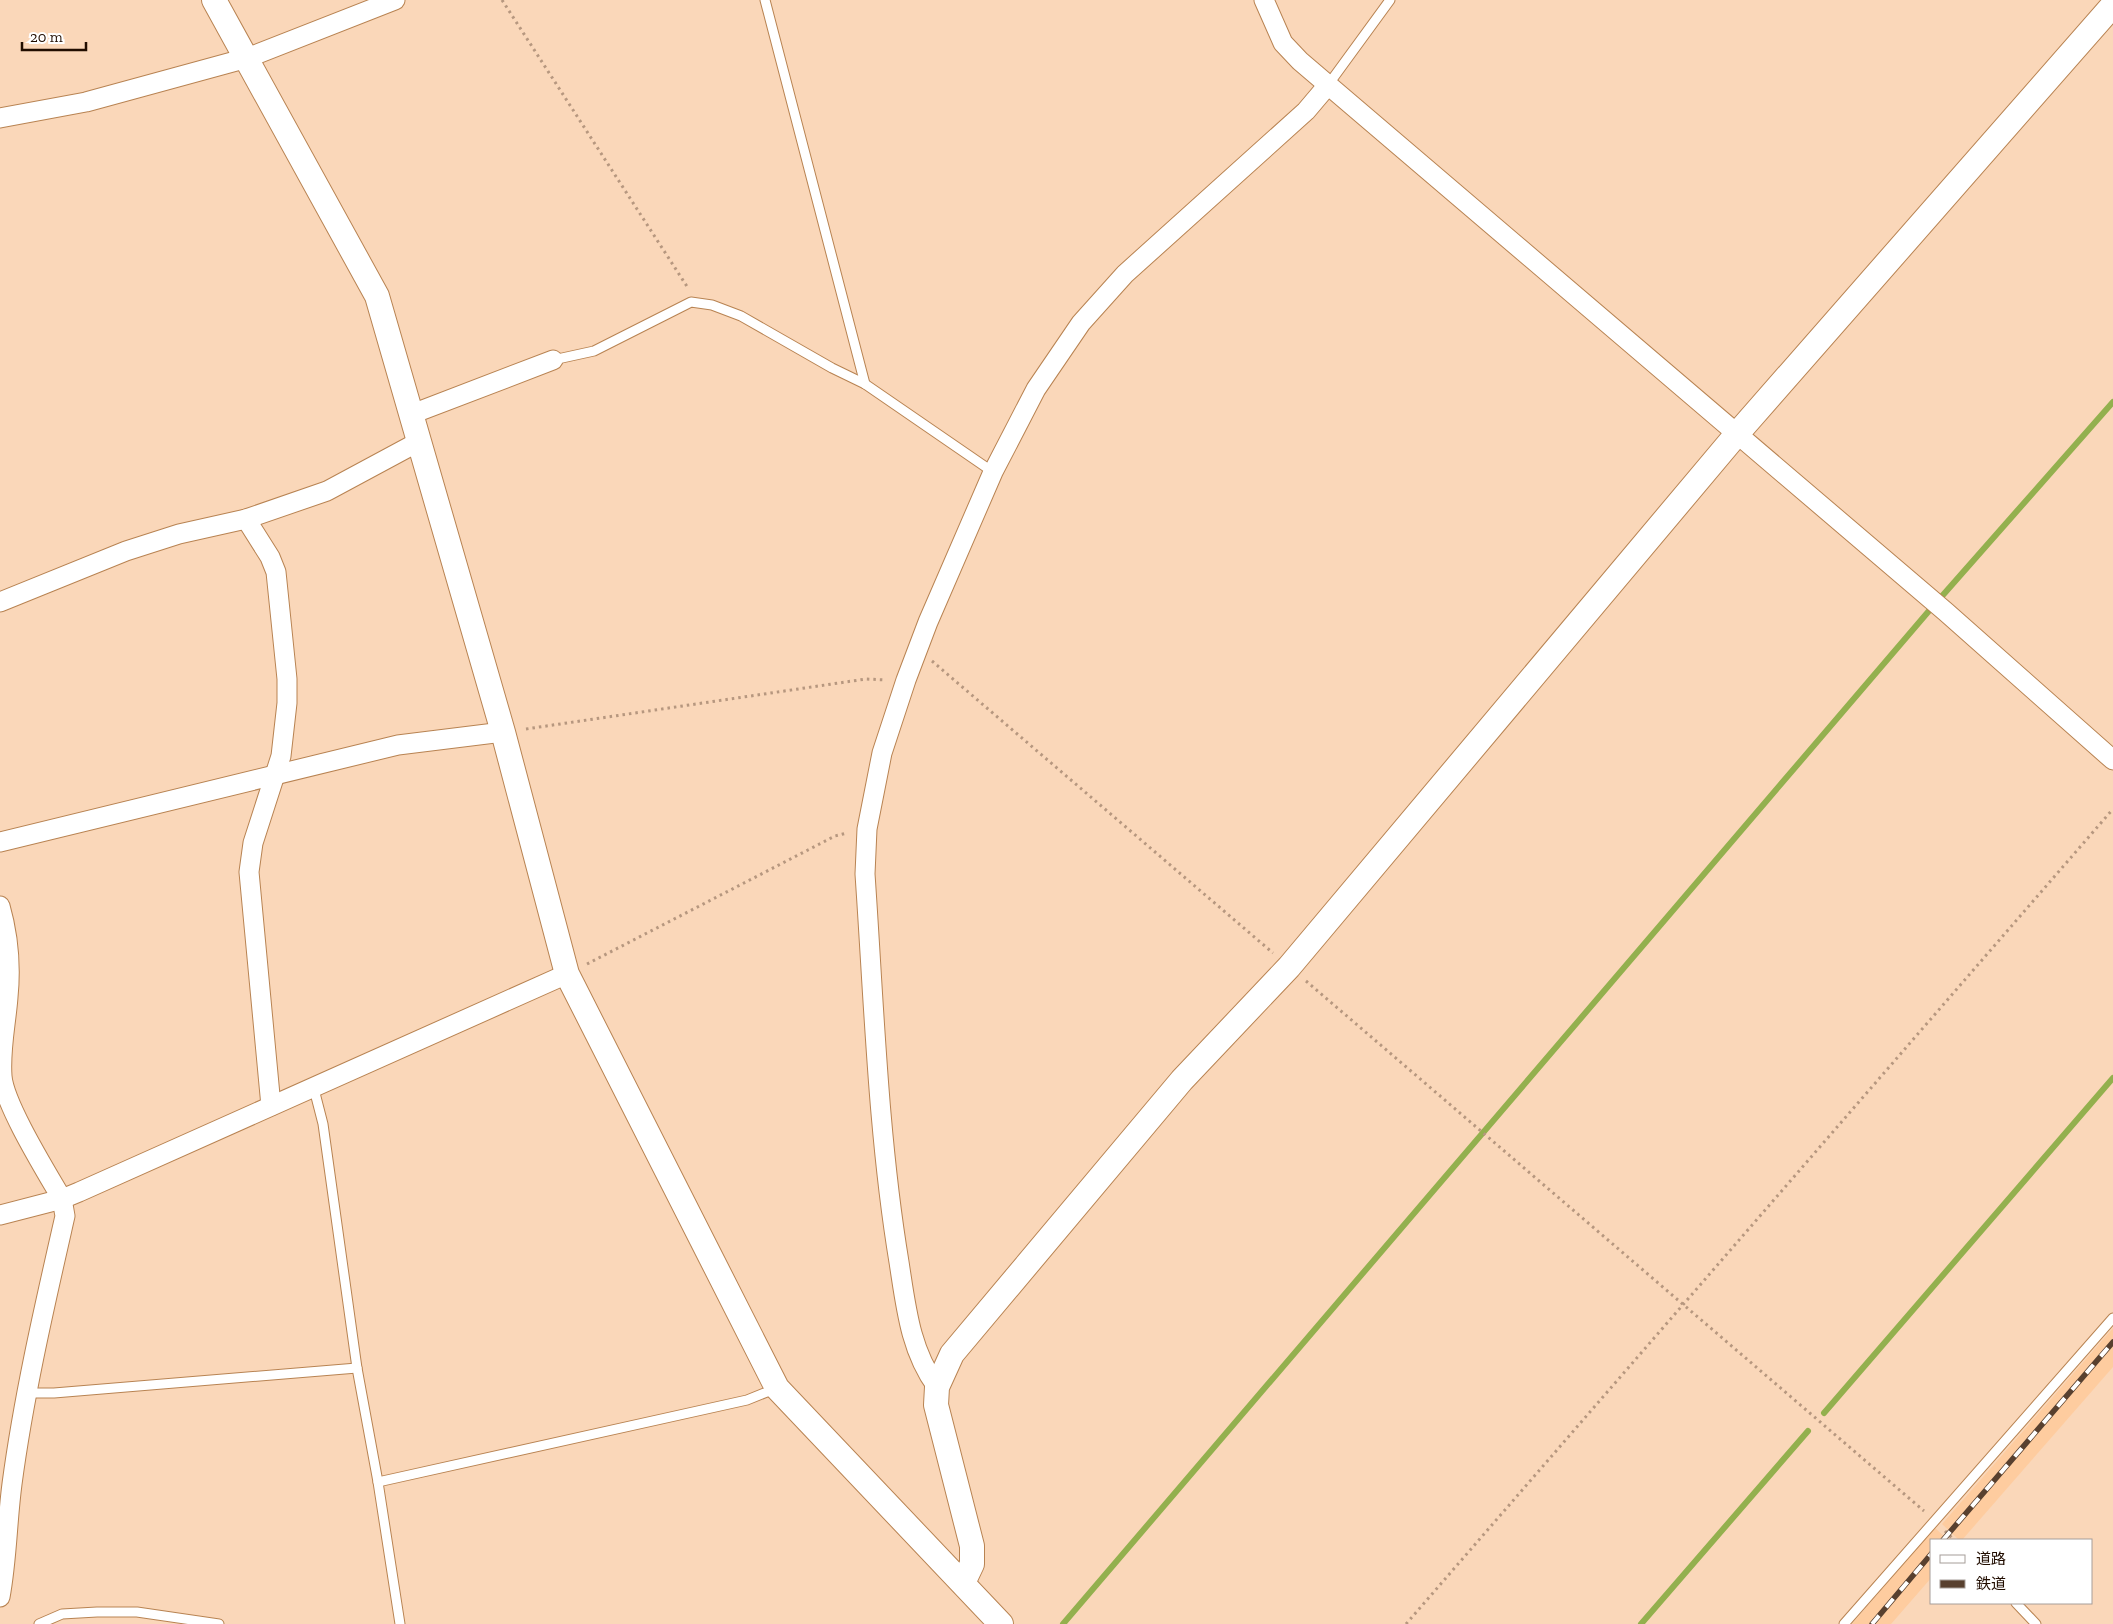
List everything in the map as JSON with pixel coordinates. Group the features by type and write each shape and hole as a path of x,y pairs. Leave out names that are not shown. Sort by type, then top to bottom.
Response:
{"street":[{"path":"214,0 377,296 503,732 567,974 777,1388 1001,1624"},
{"path":"0,118 86,102 247,58 395,0"},
{"path":"1264,0 1283,43 1328,86 1946,612 2113,760"},
{"path":"963,1583 972,1564 972,1546 936,1406 937,1387 952,1354 1182,1080 1289,966 1736,435 2113,5"},
{"path":"937,1387 926,1372 910,1329 890,1211 866,884 867,829 882,753 917,651 993,472 1036,389 1081,323 1125,274 1299,118 1328,86"},
{"path":"412,414 553,360"},
{"path":"0,602 126,551 179,534 246,519 327,491 420,441"},
{"path":"246,519 270,557 276,572 287,679 281,756 253,843 249,872 271,1106"},
{"path":"0,842 398,745 503,732"},
{"path":"0,906 6,926 2,1078 13,1108 62,1199 65,1216 28,1393 12,1484 0,1597"},
{"path":"0,1215 62,1199 200,1140 271,1106 314,1089 567,974"}],"lane":[{"path":"765,0 865,384"},
{"path":"1328,86 1390,0"},
{"path":"553,360 594,351 691,302 712,305 741,316 832,368 865,384 993,472"},
{"path":"314,1089 323,1124 356,1368 378,1482 400,1624"},
{"path":"1844,1624 1933,1520 2113,1318"},
{"path":"28,1393 54,1393 356,1368"},
{"path":"378,1482 747,1400 777,1388"},
{"path":"2017,1604 2036,1624"},
{"path":"39,1624 62,1614 97,1612 137,1612 219,1624"}],"path":[{"path":"502,0 698,303"},
{"path":"917,651 939,665 1933,1520"},
{"path":"503,732 856,681 906,680"},
{"path":"1406,1624 2113,809"},
{"path":"567,974 835,836 867,829"}],"shaded area":[{"path":"2113,1328 2113,1367 1963,1539 1958,1539 1942,1524"},
{"path":"1935,1528 1947,1539 1930,1539 1930,1579 1891,1624 1852,1624"}],"waterway":[{"path":"1063,1624 1928,612 2113,402"},
{"path":"1824,1413 2113,1078"},
{"path":"1641,1624 1808,1431"}],"railway":[{"path":"1944,1539 2113,1342"},
{"path":"1872,1624 1930,1555"}]}
